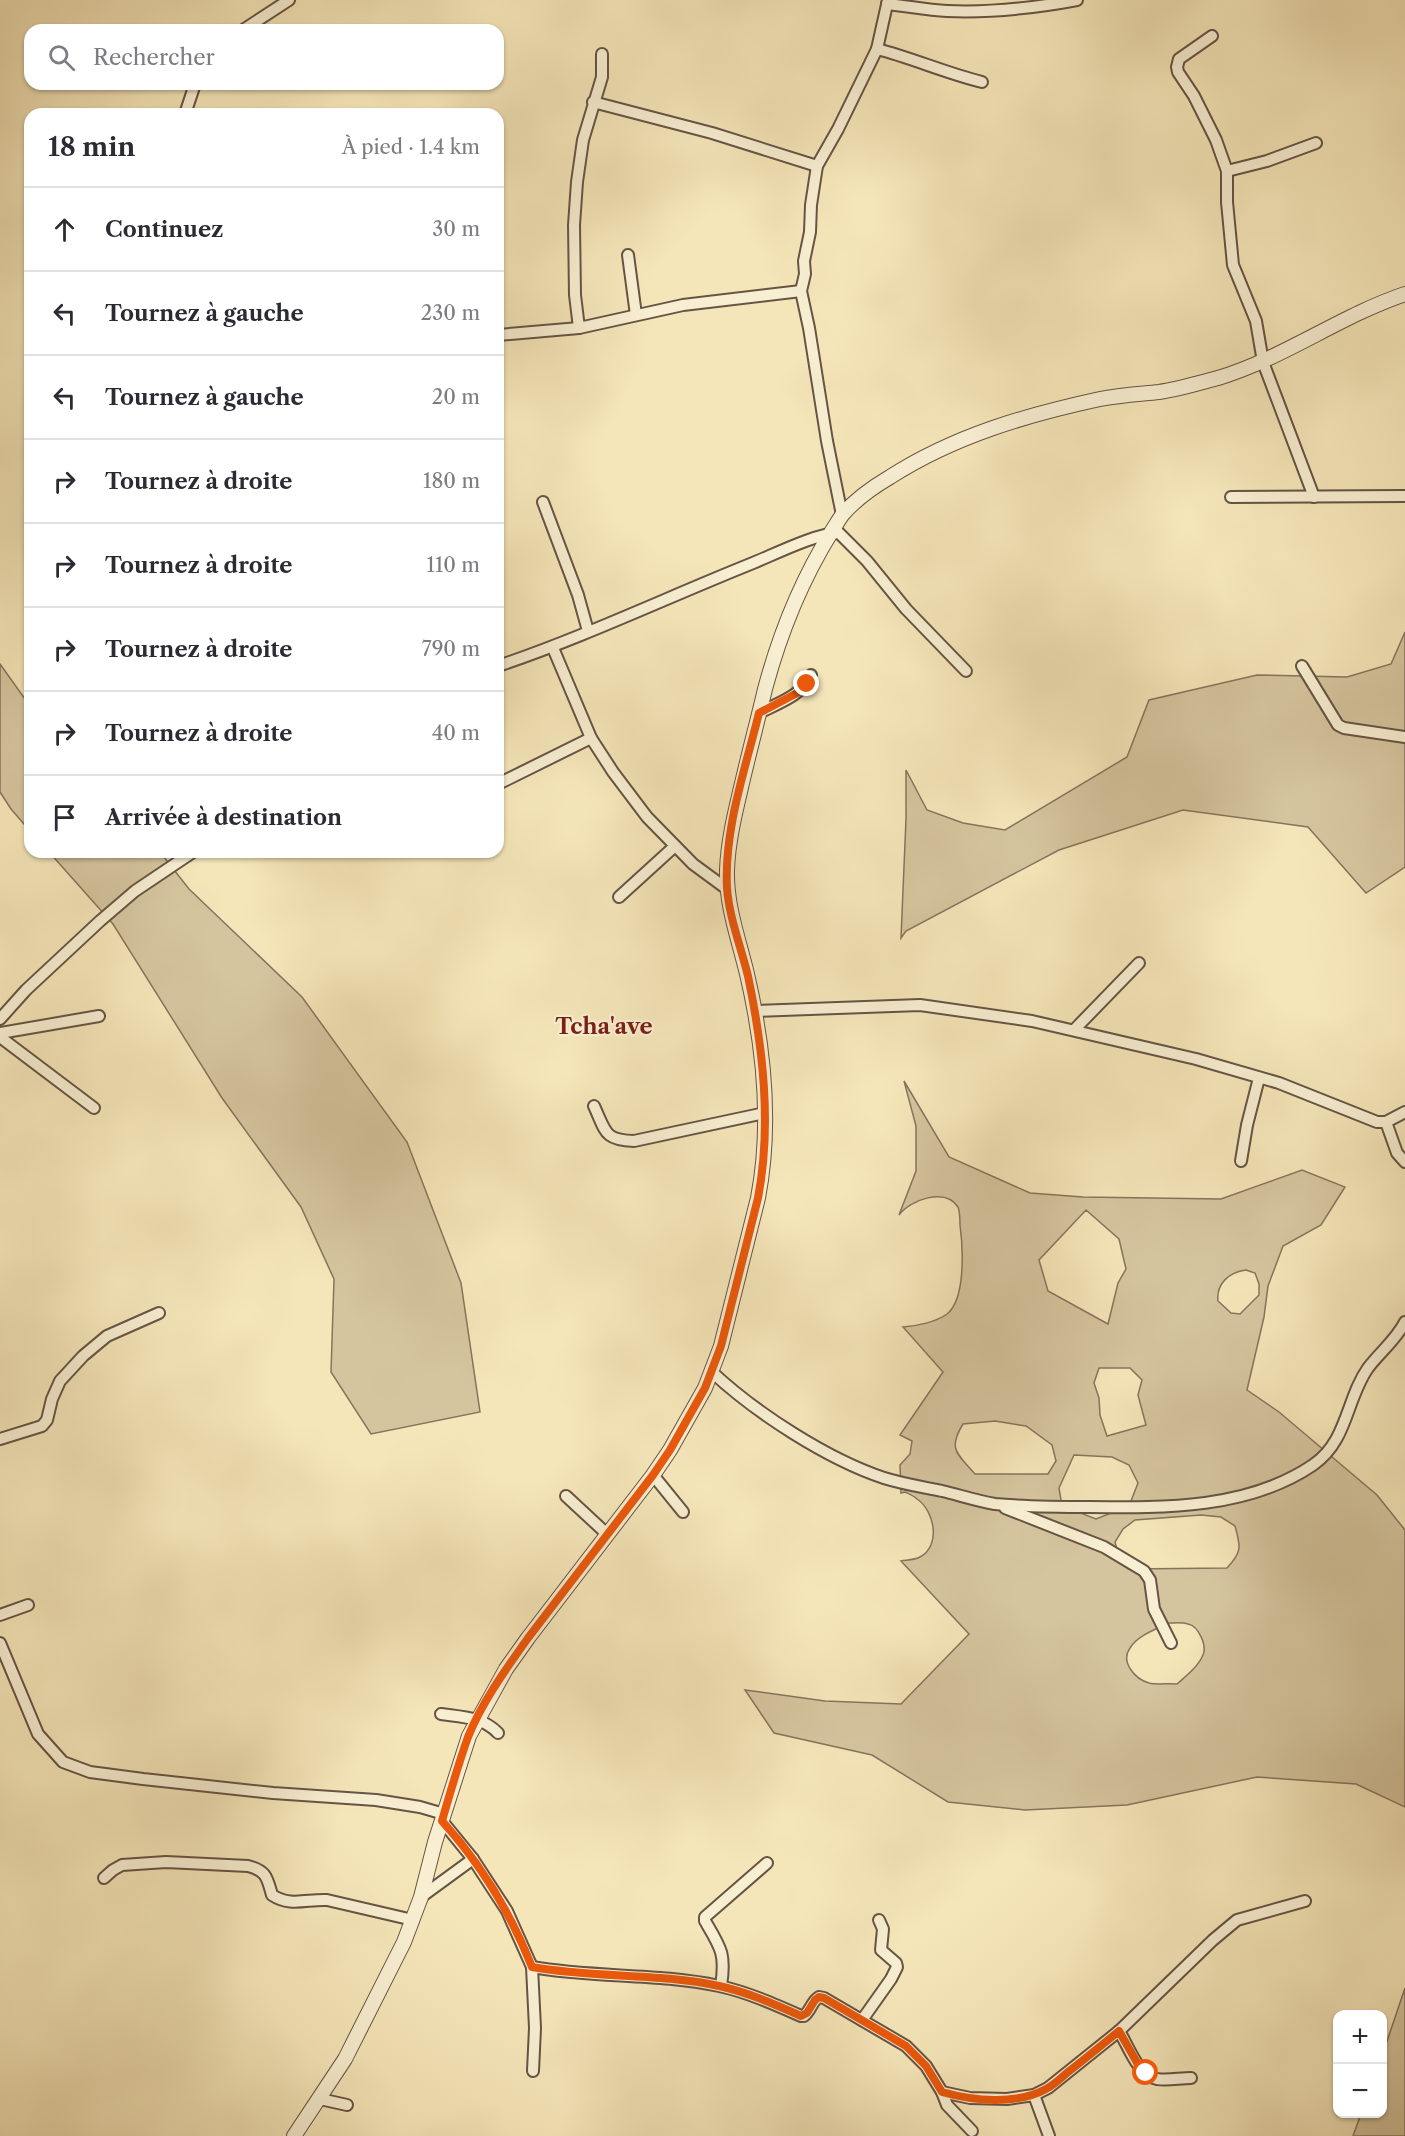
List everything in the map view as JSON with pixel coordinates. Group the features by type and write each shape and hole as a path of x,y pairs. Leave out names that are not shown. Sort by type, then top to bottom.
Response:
{"street":[{"path":"252,24 289,0"},
{"path":"842,515 801,291 805,274 804,261 810,232 811,205 817,166 838,129 876,49 887,2 947,11 1033,7 1077,0"},
{"path":"1212,36 1179,59 1177,67 1215,140 1227,171 1227,202 1233,265 1256,321 1263,362 1314,497"},
{"path":"876,49 900,55 946,73 982,82"},
{"path":"579,328 575,295 574,225 577,182 583,140 602,76 602,54"},
{"path":"187,108 193,90"},
{"path":"593,102 712,133 817,166"},
{"path":"1227,171 1267,161 1316,143"},
{"path":"628,255 636,315"},
{"path":"504,334 579,328 683,305 801,291"},
{"path":"294,2136 345,2059 404,1942 421,1897 469,1736 477,1720 506,1669 653,1475 691,1415 712,1372 721,1346 758,1198 763,1163 765,1113 755,1011 727,889 730,834 774,656 790,612 823,544 842,515 872,488 941,448 983,430 1018,419 1103,398 1162,392 1218,378 1263,362 1339,321 1405,294"},
{"path":"1231,497 1405,496"},
{"path":"543,502 578,595 588,631"},
{"path":"504,664 553,648 677,593 831,533 839,533 906,609 966,670"},
{"path":"553,648 591,738 647,817 708,877 727,889"},
{"path":"1302,666 1332,719 1338,725 1344,728 1405,737"},
{"path":"759,713 799,692 807,684 811,675"},
{"path":"504,781 591,738"},
{"path":"619,897 675,846"},
{"path":"0,1020 26,990 100,921 135,891 184,858"},
{"path":"1074,1030 1139,963"},
{"path":"755,1011 920,1005 1032,1021 1196,1059 1279,1083 1377,1122 1386,1122 1405,1112"},
{"path":"0,1035 99,1016"},
{"path":"0,1035 94,1108"},
{"path":"1241,1161 1259,1078"},
{"path":"594,1106 608,1135 616,1141 634,1141 765,1113"},
{"path":"1386,1122 1397,1153 1405,1162"},
{"path":"0,1439 42,1426 47,1420 52,1399 60,1381 83,1356 107,1336 159,1313"},
{"path":"993,1503 1072,1507 1189,1506 1234,1499 1282,1481 1312,1466 1331,1448 1347,1417 1360,1381 1369,1366 1400,1332 1405,1322"},
{"path":"712,1372 730,1389 786,1428 838,1459 884,1478 993,1503 1104,1547 1144,1571 1150,1580 1154,1609 1171,1643"},
{"path":"653,1475 683,1512"},
{"path":"566,1496 607,1534"},
{"path":"0,1615 28,1605"},
{"path":"0,1644 38,1734 63,1762 90,1772 133,1778 400,1803 443,1817 474,1859 507,1911 532,1967 536,2028 533,2071"},
{"path":"441,1714 477,1720 491,1726 498,1733"},
{"path":"421,1897 474,1859"},
{"path":"104,1878 122,1865 166,1862 248,1866 258,1868 265,1873 272,1895 278,1899 298,1903 313,1899 327,1900 412,1920"},
{"path":"721,1986 724,1957 705,1917 767,1863"},
{"path":"942,2092 970,2098 1006,2099 1034,2095 1048,2088 1119,2031 1213,1940 1237,1920 1305,1901"},
{"path":"862,2020 897,1967 896,1963 881,1950 883,1929 879,1920"},
{"path":"532,1967 559,1972 690,1981 721,1986 763,1999 801,2016 807,2013 815,2000 819,1997 824,1998 906,2046 918,2056 942,2092 947,2105 972,2131"},
{"path":"1119,2031 1139,2066 1151,2077 1158,2079 1191,2078"},
{"path":"1034,2095 1049,2136"},
{"path":"320,2098 347,2105"}],"shaded area":[{"path":"1405,632 1405,867 1366,893 1308,827 1183,810 1059,850 906,931 901,938 906,770 927,810 963,823 1005,830 1127,757 1149,700 1257,675 1347,677 1391,664"},
{"path":"0,664 24,698 24,824 0,792"},
{"path":"54,858 165,858 189,889 302,997 407,1142 461,1283 480,1412 371,1434 331,1372 334,1279 301,1207 222,1098 113,924"},
{"path":"904,1081 949,1157 1030,1193 1083,1197 1221,1199 1302,1170 1345,1187 1321,1225 1283,1246 1268,1286 1264,1317 1247,1390 1279,1412 1377,1495 1405,1530 1405,1807 1356,1784 1257,1777 1127,1805 1025,1810 948,1802 872,1755 774,1733 745,1690 825,1701 901,1704 969,1634 901,1561 918,1558 927,1552 933,1537 933,1528 923,1504 905,1492 901,1493 900,1465 910,1454 912,1441 900,1435 943,1372 903,1327 926,1323 947,1314 957,1297 962,1272 959,1211 952,1201 937,1197 928,1198 911,1205 899,1215 916,1171 916,1126","holes":["1086,1210 1119,1239 1126,1269 1118,1283 1108,1324 1048,1291 1039,1260","1246,1270 1255,1273 1259,1284 1259,1295 1240,1314 1231,1313 1218,1301 1221,1284 1234,1273","1099,1368 1130,1368 1142,1380 1138,1395 1146,1425 1107,1436 1100,1415 1099,1398 1094,1383","995,1421 1026,1426 1052,1445 1056,1461 1048,1474 975,1474 957,1451 955,1446 963,1424","1074,1455 1112,1457 1129,1465 1138,1483 1129,1506 1096,1519 1062,1506 1059,1488","1201,1515 1221,1517 1235,1526 1239,1549 1227,1568 1128,1569 1119,1557 1115,1542 1123,1529 1135,1520","1169,1623 1188,1624 1199,1632 1203,1642 1203,1655 1192,1671 1177,1684 1152,1684 1134,1674 1127,1659 1127,1653 1133,1643"]},
{"path":"1405,1988 1405,2136 1353,2136 1360,2118 1387,2118 1387,2041"}],"district":[{"name":"Tcha'ave","path":"604,1026"}],"route":[{"path":"807,684 799,692 759,713 730,834 727,889 755,1011 764,1095 765,1135 762,1179 721,1346 705,1388 670,1450 528,1638 486,1702 469,1736 442,1821 474,1859 507,1911 532,1967 559,1972 690,1981 721,1986 763,1999 801,2016 807,2013 815,2000 819,1997 824,1998 906,2046 926,2066 942,2092 955,2096 1006,2099 1034,2095 1048,2088 1119,2031 1139,2066 1146,2073"}]}
